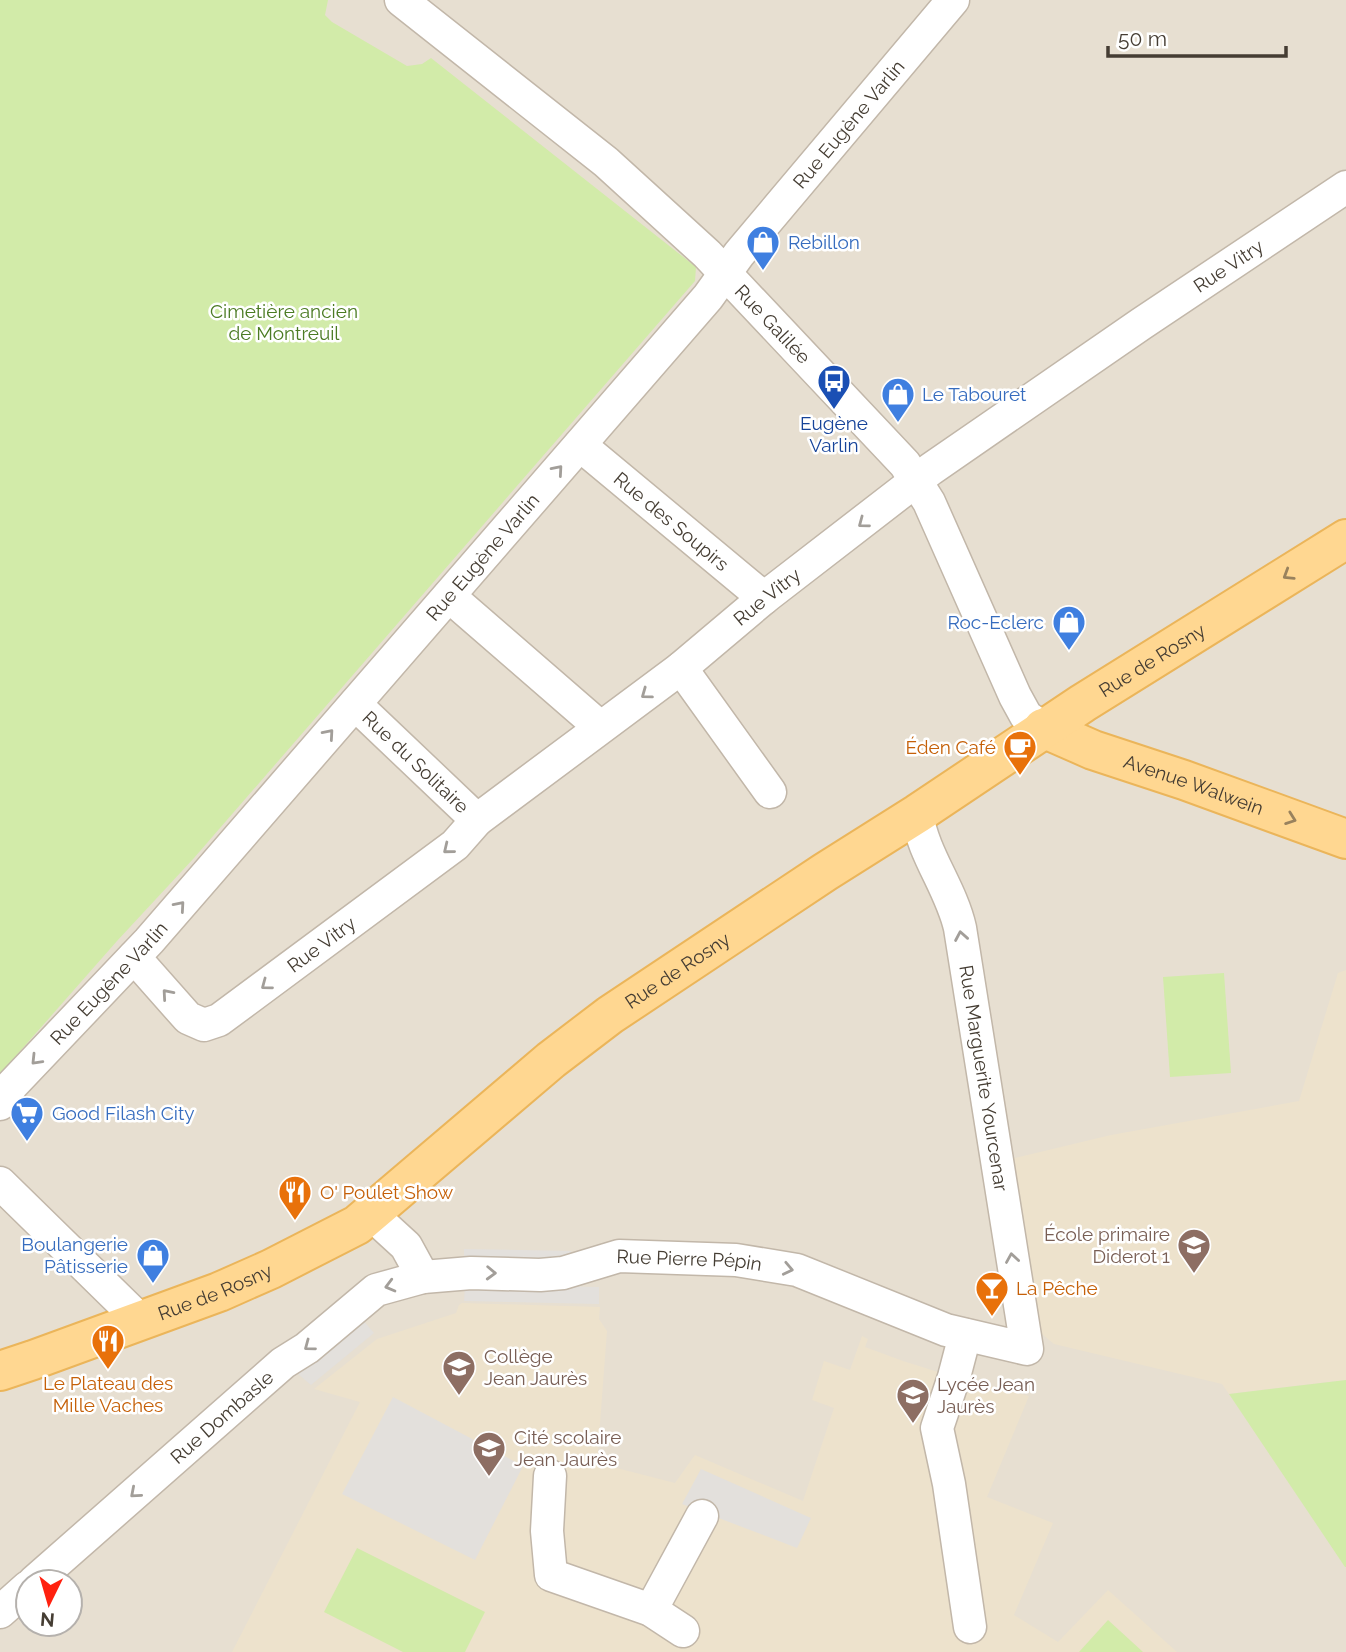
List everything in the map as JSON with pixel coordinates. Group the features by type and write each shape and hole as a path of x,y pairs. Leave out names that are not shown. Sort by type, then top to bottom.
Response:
{"main road":[{"name":"Rue de Rosny","path":"0,1371 219,1292 329,1241 371,1214 551,1060 610,1015 1043,728 1346,539"},
{"name":"Avenue Walwein","path":"1043,728 1093,750 1346,839"}],"street":[{"name":"Rue Galilée","path":"401,0 606,162 724,272 905,464 929,502 1014,696 1026,716 1043,728"},
{"name":"Rue Eugène Varlin","path":"0,1104 12,1085 134,957 450,596 708,296 724,272 953,0"},
{"name":"Rue Vitry","path":"134,957 188,1018 204,1025 219,1020 455,845 477,820 681,668 764,598 916,480 1141,324 1346,187"},
{"name":"Rue des Soupirs","path":"580,444 764,598"},
{"path":"450,596 600,727"},
{"path":"681,668 771,792"},
{"name":"Rue du Solitaire","path":"355,704 477,820"},
{"name":"Rue Marguerite Yourcenar","path":"917,814 920,834 950,896 960,928 1027,1349"},
{"path":"0,1182 141,1321"},
{"path":"371,1214 406,1246 423,1277"},
{"name":"Rue Pierre Pépin","path":"423,1277 471,1273 564,1273 619,1256 736,1260 797,1270 946,1330 1027,1349"},
{"name":"Rue Dombasle","path":"50,1568 283,1363 307,1348 360,1302 376,1290 423,1277"},
{"path":"965,1335 937,1427 970,1627"},
{"path":"550,1476 547,1531 551,1575 651,1610 683,1631"},
{"path":"651,1610 702,1516"},
{"path":"0,1612 14,1600"}],"shaded area":[{"path":"0,0 1346,0 1346,1652 0,1652"},
{"path":"1346,970 1346,1380 1229,1394 1222,1384 1054,1344 1042,1334 1011,1159 1111,1135 1299,1101 1338,973"},
{"path":"464,1249 571,1251 570,1266 464,1264"},
{"path":"465,1284 599,1287 599,1304 464,1301"},
{"name":"Cité scolaire Jean Jaurès","path":"462,1303 600,1307 599,1319 607,1331 597,1463 675,1483 695,1455 803,1501 834,1408 812,1400 824,1361 850,1370 862,1336 868,1339 865,1347 903,1361 1029,1396 987,1497 1053,1523 1014,1615 1058,1642 1108,1590 1177,1652 232,1652 360,1402 314,1389 377,1339 456,1313"},
{"path":"362,1319 374,1333 311,1385 298,1374"},
{"path":"393,1397 523,1466 475,1560 342,1494"},
{"path":"701,1469 811,1518 797,1548 682,1504"}],"green space":[{"name":"Cimetière ancien de Montreuil","path":"0,0 328,0 325,15 332,22 407,66 422,64 431,58 696,267 695,281 194,858 0,1074"},
{"path":"1224,973 1231,1073 1170,1077 1163,977"},
{"path":"1346,1380 1346,1567 1345,1567 1229,1394"},
{"path":"357,1548 485,1612 465,1652 403,1652 324,1612"},
{"path":"1108,1620 1143,1652 1079,1652"}],"place":[{"name":"Rebillon","path":"763,272"},
{"name":"Eugène Varlin","path":"834,411"},
{"name":"Le Tabouret","path":"898,424"},
{"name":"Roc-Eclerc","path":"1069,652"},
{"name":"Éden Café","path":"1020,777"},
{"name":"Good Filash City","path":"27,1143"},
{"name":"O' Poulet Show","path":"295,1222"},
{"name":"École primaire Diderot 1","path":"1194,1275"},
{"name":"Boulangerie Pâtisserie","path":"153,1285"},
{"name":"La Pêche","path":"992,1318"},
{"name":"Le Plateau des Mille Vaches","path":"108,1371"},
{"name":"Collège Jean Jaurès","path":"459,1397"},
{"name":"Lycée Jean Jaurès","path":"913,1425"},
{"name":"Cité scolaire Jean Jaurès","path":"489,1478"}]}
